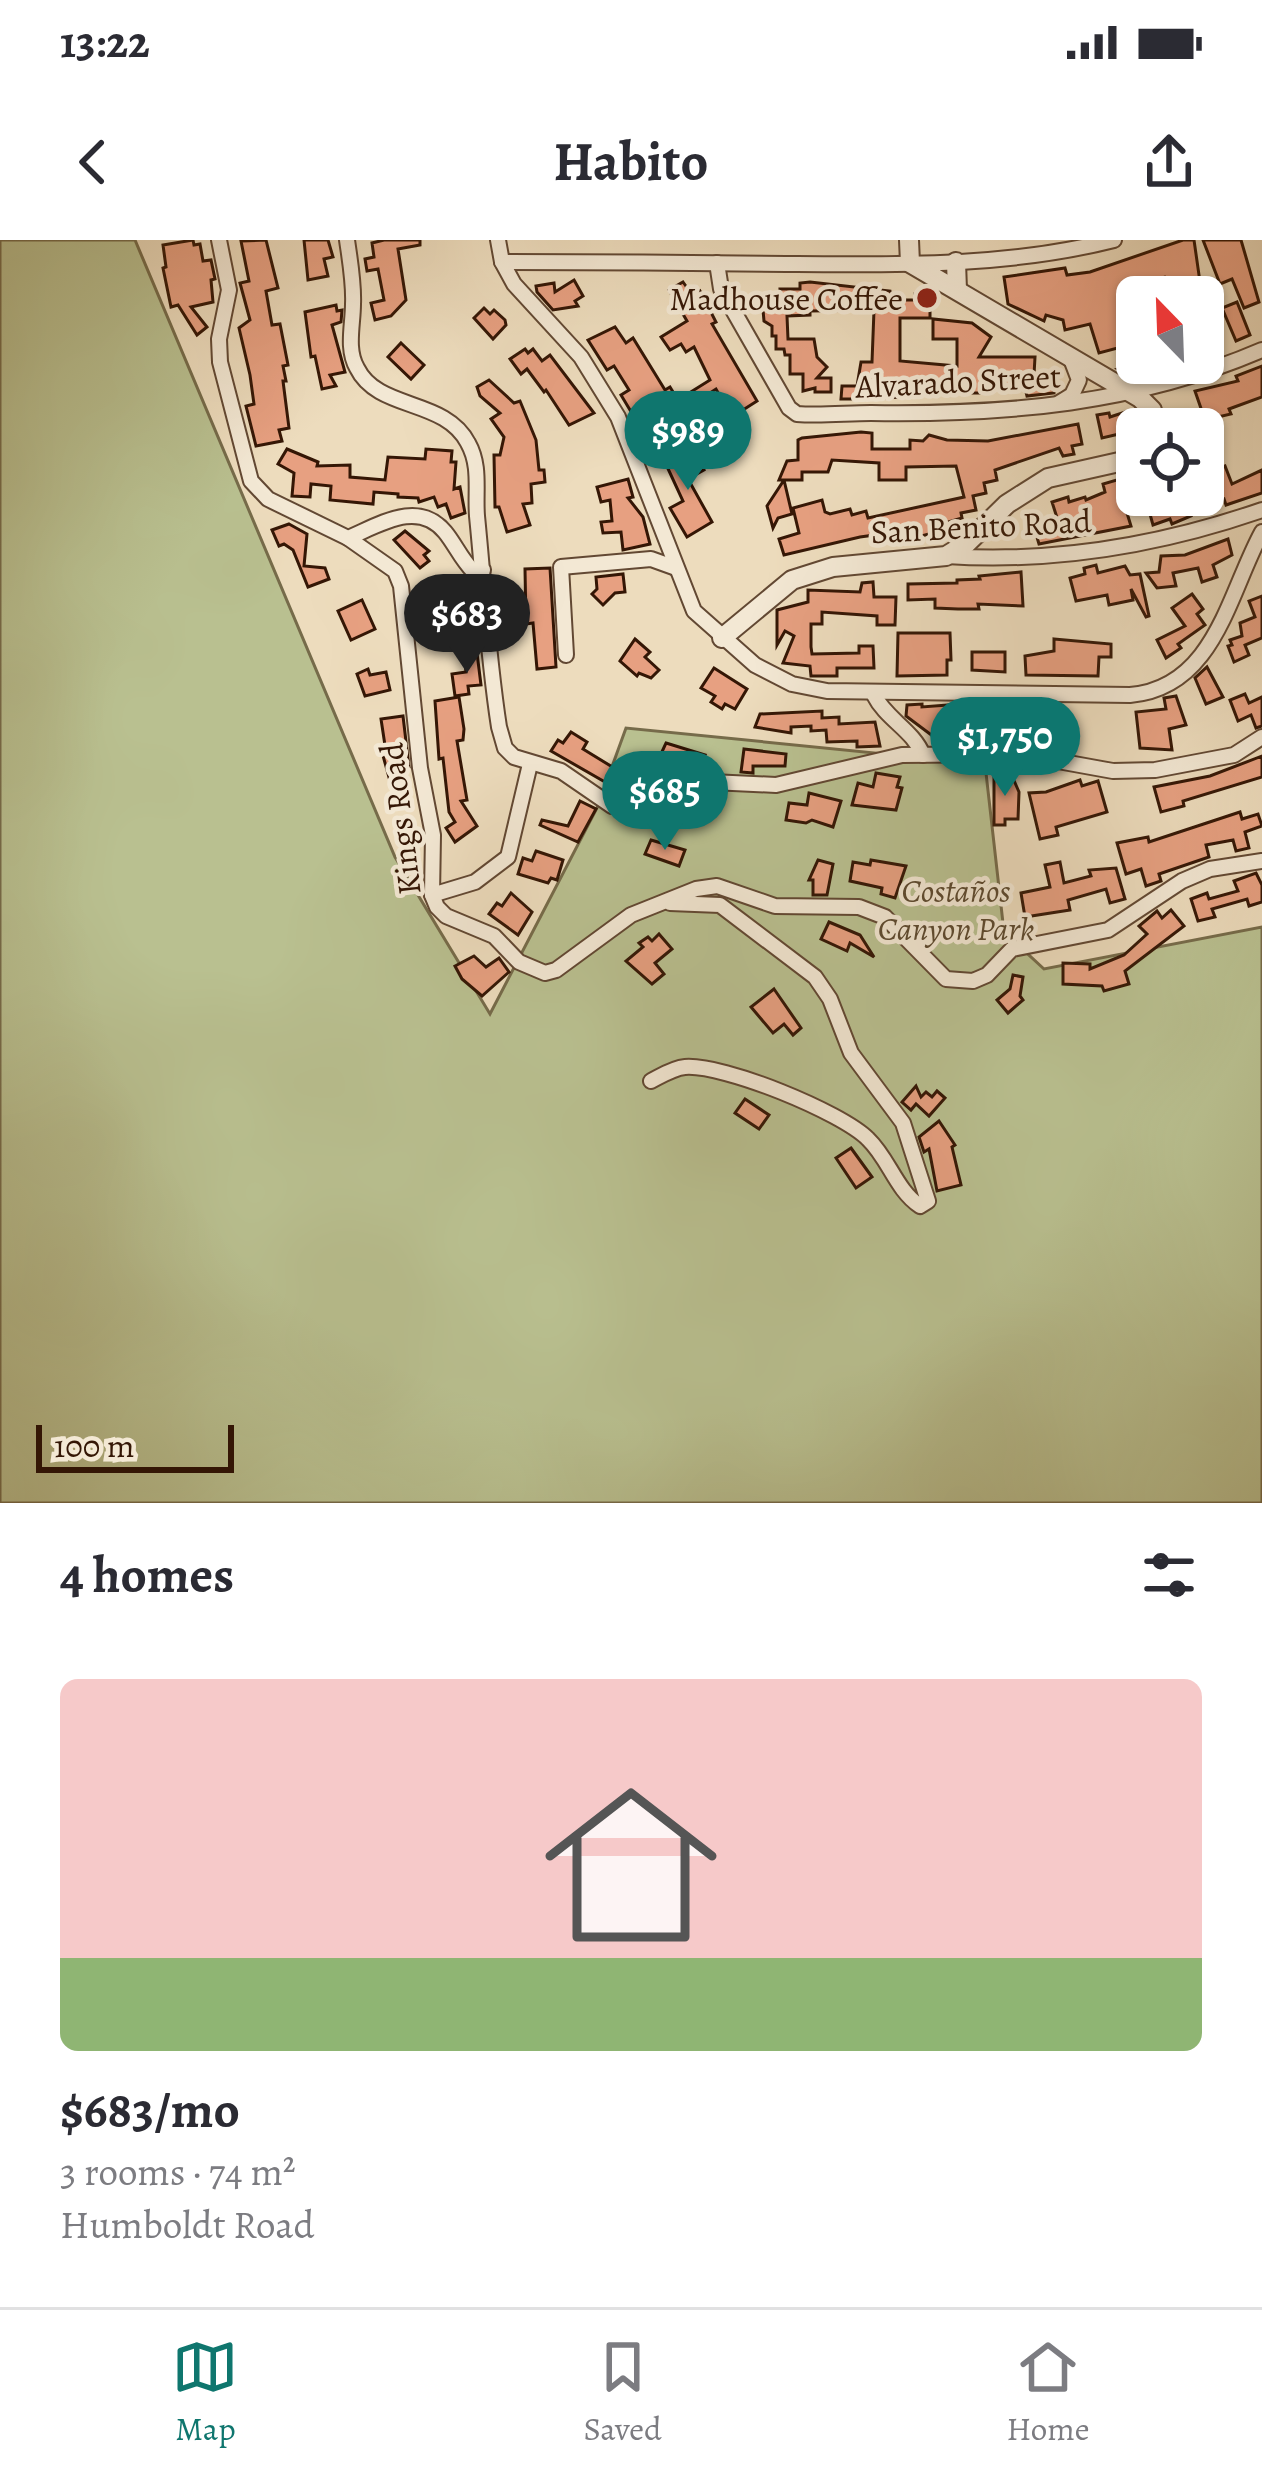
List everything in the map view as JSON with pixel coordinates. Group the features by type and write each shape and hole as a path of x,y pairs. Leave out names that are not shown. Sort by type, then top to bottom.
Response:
{"street":[{"name":"Kings Road","path":"219,240 229,290 219,340 220,362 251,482 268,499 349,538 395,571 401,586 420,768 433,835 432,895 446,916 479,927 519,962 545,973 556,970 653,904 717,886 775,906 859,907 886,917 946,979 961,982 986,975 1012,949 1119,925 1182,881 1210,868 1262,861"},
{"path":"347,240 351,345 357,370 380,391 444,416 468,443 477,476 499,728 507,752 530,764 561,771 612,806 669,780 776,785 880,758 923,755 1019,754 1139,772 1224,758 1262,737"},
{"path":"498,240 502,262 523,297 581,357 604,392 694,611 763,670 800,687 874,695 1130,695 1154,691 1182,673 1213,639 1262,532"},
{"path":"909,240 910,263"},
{"path":"502,262 956,262 1032,257 1114,240"},
{"path":"956,262 957,290"},
{"name":"Alvarado Street","path":"717,263 721,289 794,413 972,413 1054,405 1132,394 1262,350"},
{"path":"910,263 1150,408"},
{"path":"1054,405 1068,399 1076,388 1079,375 1071,359"},
{"path":"946,556 967,543 1019,494 1048,478 1116,463"},
{"name":"San Benito Road","path":"722,638 776,590 802,576 847,565 1118,547 1219,525 1262,510"},
{"path":"349,538 401,516 421,516 441,527 473,571 483,570"},
{"path":"651,559 666,536"},
{"path":"566,655 561,567 651,559 676,568"},
{"path":"874,695 923,755"},
{"path":"432,895 475,882 508,857 530,764"},
{"path":"651,1081 686,1067 712,1070 828,1113 868,1139 908,1198 920,1206 928,1201 903,1123 851,1053 830,999 815,977 720,905 653,904"}],"green space":[{"name":"Costaños Canyon Park","path":"0,240 135,240 395,857 490,1014 597,808 626,728 985,764 1004,932 1044,969 1262,927 1262,1503 0,1503"}],"building":[{"path":"193,240 194,245 200,244 203,261 211,260 215,279 211,280 213,302 191,307 207,327 197,335 178,305 171,307 163,268 163,245"},
{"path":"266,240 278,288 266,291 272,325 280,324 288,365 283,366 283,381 289,428 279,430 282,441 256,446 246,406 254,404 239,328 250,320 240,283 249,281 241,241"},
{"path":"304,240 328,240 333,257 324,259 328,276 308,280"},
{"path":"420,240 420,245 398,249 406,300 391,316 375,320 371,303 384,300 378,269 367,271 365,259 374,257 372,243"},
{"path":"1194,240 1199,276 1116,276 1116,348 1099,353 1090,324 1065,330 1063,320 1046,315 1044,321 1008,304 1004,277 1065,268 1067,275"},
{"path":"1203,240 1241,240 1259,302 1244,308 1232,279 1224,282 1224,276 1217,276"},
{"path":"574,280 583,296 575,301 578,306 553,310 537,292 536,286 554,283 555,292"},
{"path":"683,282 693,296 700,291 716,322 712,324 757,401 732,417 716,389 696,402 712,426 692,440 673,410 642,430 621,395 629,390 614,366 607,370 588,340 615,327 626,343 633,338 665,390 670,387 678,400 710,380 694,347 686,352 681,344 670,350 661,337 687,321 669,290"},
{"path":"800,283 890,291 891,300 915,300 915,294 930,294 930,318 900,318 900,361 957,366 957,339 933,339 933,319 972,323 991,337 979,357 1035,357 1034,375 1055,377 1054,393 1027,396 1025,388 998,387 989,393 900,393 900,397 841,399 842,386 857,386 861,362 872,362 874,310 787,316 788,339 814,339 817,357 827,367 817,378 831,378 831,392 803,391 803,374 790,374 790,355 776,349 776,336 764,321 763,310 781,309 780,289 800,289"},
{"path":"1237,302 1250,335 1236,341 1224,307"},
{"path":"336,305 337,311 342,310 341,322 332,325 345,372 330,375 336,386 322,389 315,356 311,357 305,312"},
{"path":"484,308 505,320 493,339 474,318"},
{"path":"401,343 424,365 411,379 388,357"},
{"path":"525,349 528,353 533,349 542,361 550,355 594,413 569,425 546,390 527,369 521,374 510,359"},
{"path":"1262,366 1262,397 1229,409 1231,414 1224,416 1224,408 1201,408 1195,391 1238,381 1236,376"},
{"path":"489,380 514,403 520,401 536,440 539,470 544,470 545,482 531,484 532,503 523,504 530,525 507,532 499,507 495,507 494,455 500,455 504,437 491,419 500,413 480,396 477,387"},
{"path":"1109,413 1116,415 1116,435 1102,438 1097,415"},
{"path":"1078,424 1082,444 1072,446 1074,454 1063,456 1059,448 995,470 997,480 984,483 986,493 973,496 976,510 961,513 962,518 933,533 906,540 904,531 860,537 784,555 779,539 799,533 793,508 822,500 830,514 850,509 852,515 866,511 868,518 964,497 956,466 906,467 906,480 879,480 879,463 832,460 828,472 802,472 802,480 779,480 787,461 798,460 802,438 872,433 872,449 910,449 910,440 923,441 929,435 988,441"},
{"path":"287,449 318,462 317,466 350,465 350,477 385,480 388,457 425,459 426,449 452,451 454,489 460,487 465,513 451,518 446,504 438,507 434,497 419,502 418,498 374,492 373,504 330,500 331,486 311,484 310,497 292,496 294,473 278,464"},
{"path":"693,449 704,470 688,479 712,522 687,537 670,508 683,501 664,460"},
{"path":"1224,466 1232,484 1262,470 1262,493 1226,505"},
{"path":"628,479 633,497 628,498 643,517 650,544 623,550 621,532 603,533 601,522 612,521 610,500 601,502 597,487"},
{"path":"784,480 792,514 778,518 773,528 767,506"},
{"path":"1116,480 1116,516 1128,516 1131,526 1039,544 1036,534 1060,527 1052,502 1068,497 1069,502 1086,500 1105,492 1103,484"},
{"path":"1150,516 1191,516 1172,524 1170,519 1153,525"},
{"path":"289,524 307,534 304,566 325,568 329,579 308,587 293,550 279,546 272,530"},
{"path":"405,531 429,551 424,555 429,561 420,568 394,540"},
{"path":"1228,539 1232,555 1213,565 1217,577 1202,582 1198,568 1173,573 1176,586 1157,588 1146,573 1159,572 1161,556 1185,555"},
{"path":"1096,565 1098,573 1125,566 1130,575 1140,574 1149,616 1131,589 1133,600 1109,605 1107,595 1076,601 1070,578"},
{"path":"550,568 556,667 537,669 533,623 526,624 525,569"},
{"path":"1021,572 1023,606 935,608 935,599 908,600 908,584 957,583"},
{"path":"623,574 625,592 615,593 603,605 592,594 597,589 596,577"},
{"path":"873,582 874,597 896,597 895,625 877,625 877,616 822,612 822,624 811,624 811,647 812,654 859,653 859,646 873,646 874,668 837,668 837,676 811,676 810,666 783,663 794,636 785,631 777,645 777,610 808,602 808,590 860,592 862,583"},
{"path":"1192,594 1203,609 1197,614 1205,625 1166,658 1157,640 1185,626 1172,608"},
{"path":"1262,596 1262,638 1245,645 1249,655 1234,662 1230,640 1242,636 1240,623 1255,617 1249,601"},
{"path":"362,600 375,629 351,640 338,611"},
{"path":"898,633 950,633 947,675 897,676"},
{"path":"635,639 650,652 645,657 659,670 651,678 637,676 620,661"},
{"path":"1054,639 1111,644 1111,657 1099,657 1098,676 1026,675 1025,656 1054,651"},
{"path":"972,652 1005,652 1005,672 972,670"},
{"path":"477,653 481,685 468,686 469,694 455,696 452,674 466,672 464,655"},
{"path":"1207,667 1223,697 1206,704 1195,678"},
{"path":"714,668 747,689 735,709 725,704 722,709 711,702 715,696 701,688"},
{"path":"368,669 370,675 386,672 390,690 365,696 357,674"},
{"path":"1245,694 1249,703 1262,697 1262,726 1256,728 1251,715 1238,721 1230,700"},
{"path":"1176,696 1186,725 1169,729 1172,750 1140,748 1136,712 1166,709 1164,698"},
{"path":"459,697 464,729 463,740 457,741 467,800 461,801 477,826 455,842 446,828 455,822 449,812 443,758 439,759 435,701"},
{"path":"962,704 959,737 934,737 906,716 907,705"},
{"path":"822,711 822,718 839,717 839,724 875,722 880,746 827,742 826,730 811,731 811,726 791,727 791,733 755,727 760,714"},
{"path":"1030,712 1030,727 1065,730 1063,745 1013,739 1013,730 981,730 980,713"},
{"path":"403,716 409,767 400,768 401,779 390,781 382,752 386,752 381,719"},
{"path":"571,732 587,742 583,749 614,768 605,782 551,751"},
{"path":"666,743 705,755 698,770 660,756"},
{"path":"744,749 786,754 785,766 753,766 753,773 741,772"},
{"path":"1262,756 1262,777 1161,812 1154,787 1210,776"},
{"path":"876,773 900,777 896,810 852,805 858,783 873,787"},
{"path":"994,775 1012,776 1019,792 1018,819 1005,819 1005,825 994,825"},
{"path":"1080,780 1082,786 1098,781 1107,812 1056,827 1058,835 1040,839 1029,793"},
{"path":"809,793 841,801 833,827 812,820 786,820 789,803 807,805"},
{"path":"580,801 596,809 578,842 540,825 542,820 568,826"},
{"path":"1240,812 1242,819 1258,814 1262,826 1245,832 1249,848 1236,851 1233,840 1206,845 1209,857 1159,874 1161,881 1146,886 1141,869 1126,874 1117,843 1148,837 1149,842"},
{"path":"651,840 685,850 679,866 645,854"},
{"path":"536,851 563,860 557,880 551,878 548,883 518,874 523,858 532,861"},
{"path":"818,860 833,864 827,895 813,895 813,880 809,880"},
{"path":"871,860 906,866 895,898 881,894 882,888 850,881 853,862 870,865"},
{"path":"1060,862 1064,883 1091,876 1089,870 1116,868 1125,899 1110,903 1106,889 1068,900 1070,910 1025,917 1021,893 1050,887 1045,865"},
{"path":"1256,873 1262,902 1249,906 1247,899 1212,909 1215,917 1198,921 1191,899 1238,891 1234,881"},
{"path":"511,893 532,912 518,935 489,914"},
{"path":"1171,910 1184,926 1125,971 1129,984 1104,991 1102,986 1063,984 1063,963 1090,964 1090,969 1124,955 1147,934 1139,926 1157,911 1162,918"},
{"path":"829,922 860,935 874,957 850,943 847,951 821,939"},
{"path":"659,934 672,949 655,963 664,974 652,984 626,961 643,947 639,943"},
{"path":"474,956 486,967 499,958 509,972 482,996 455,966"},
{"path":"1013,975 1023,977 1023,1000 1008,1013 997,1000 1010,989"},
{"path":"774,989 801,1028 793,1035 784,1024 773,1033 751,1007"},
{"path":"916,1086 921,1097 926,1092 932,1097 937,1091 945,1098 929,1116 916,1104 911,1110 902,1102"},
{"path":"745,1099 769,1115 759,1129 735,1113"},
{"path":"939,1121 955,1145 961,1185 937,1191 929,1149 924,1152 919,1137"},
{"path":"851,1148 872,1177 856,1188 836,1158"}],"place":[{"name":"Madhouse Coffee","path":"927,298"}]}
